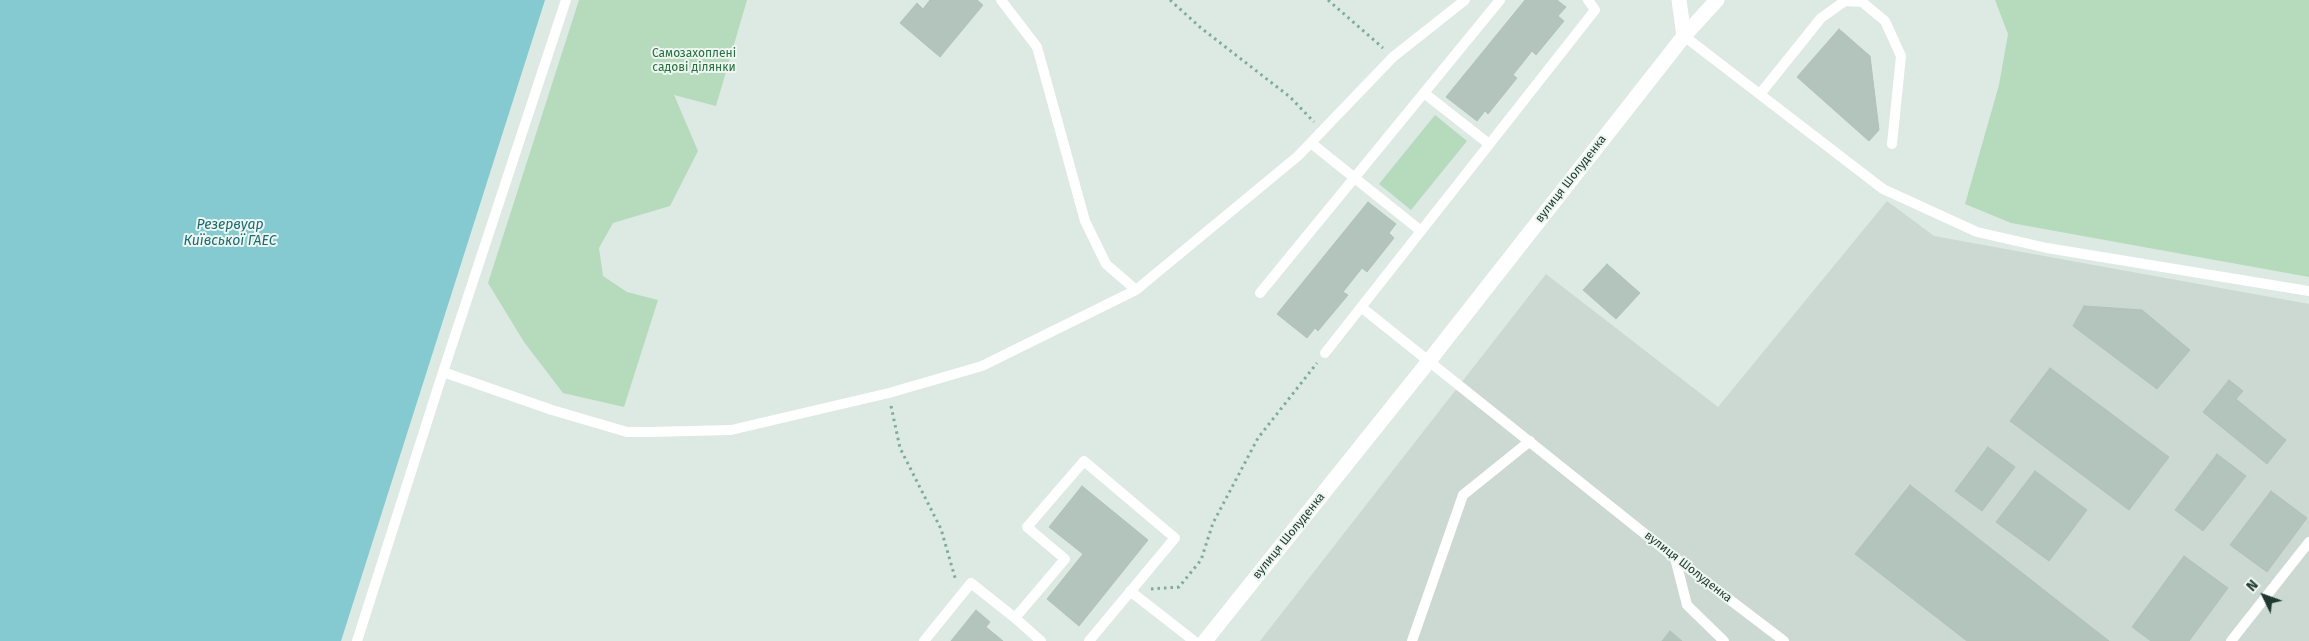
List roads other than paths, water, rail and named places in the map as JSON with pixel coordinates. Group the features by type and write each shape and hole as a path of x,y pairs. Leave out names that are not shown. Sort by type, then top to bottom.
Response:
{"main road":[{"path":"1678,0 1684,36"},
{"name":"вулиця Шолуденка","path":"1205,641 1429,361 1684,36 1717,0"}],"lane":[{"path":"357,641 443,372 566,0"},
{"path":"1001,0 1037,47 1085,221 1106,264 1136,290"},
{"path":"443,372 552,410 627,432 731,430 888,393 982,366 1136,290 1311,143 1393,57 1465,0"},
{"path":"1260,293 1500,0"},
{"path":"1325,352 1595,10 1588,0"},
{"path":"1760,94 1822,18 1845,1 1862,2 1885,21 1901,56 1892,144"},
{"path":"1684,36 1883,189 1977,232 2047,248 2309,291"},
{"path":"1424,93 1489,144"},
{"path":"1311,143 1421,231"},
{"path":"1360,307 1429,361"},
{"name":"вулиця Шолуденка","path":"1429,361 1675,558 1784,641"},
{"path":"1412,641 1463,495 1530,441"},
{"path":"1015,618 1065,559 1028,527 1084,461 1174,538 1089,641"},
{"path":"2231,641 2309,542"},
{"path":"1675,558 1687,604 1724,641"},
{"path":"924,641 971,583 1041,641"},
{"path":"1130,591 1194,641"}],"water":[{"name":"Резервуар Київської ГАЕС","path":"0,0 545,0 341,641 0,641"}],"park label":[{"name":"Самозахоплені садові ділянки","path":"694,61"}]}
